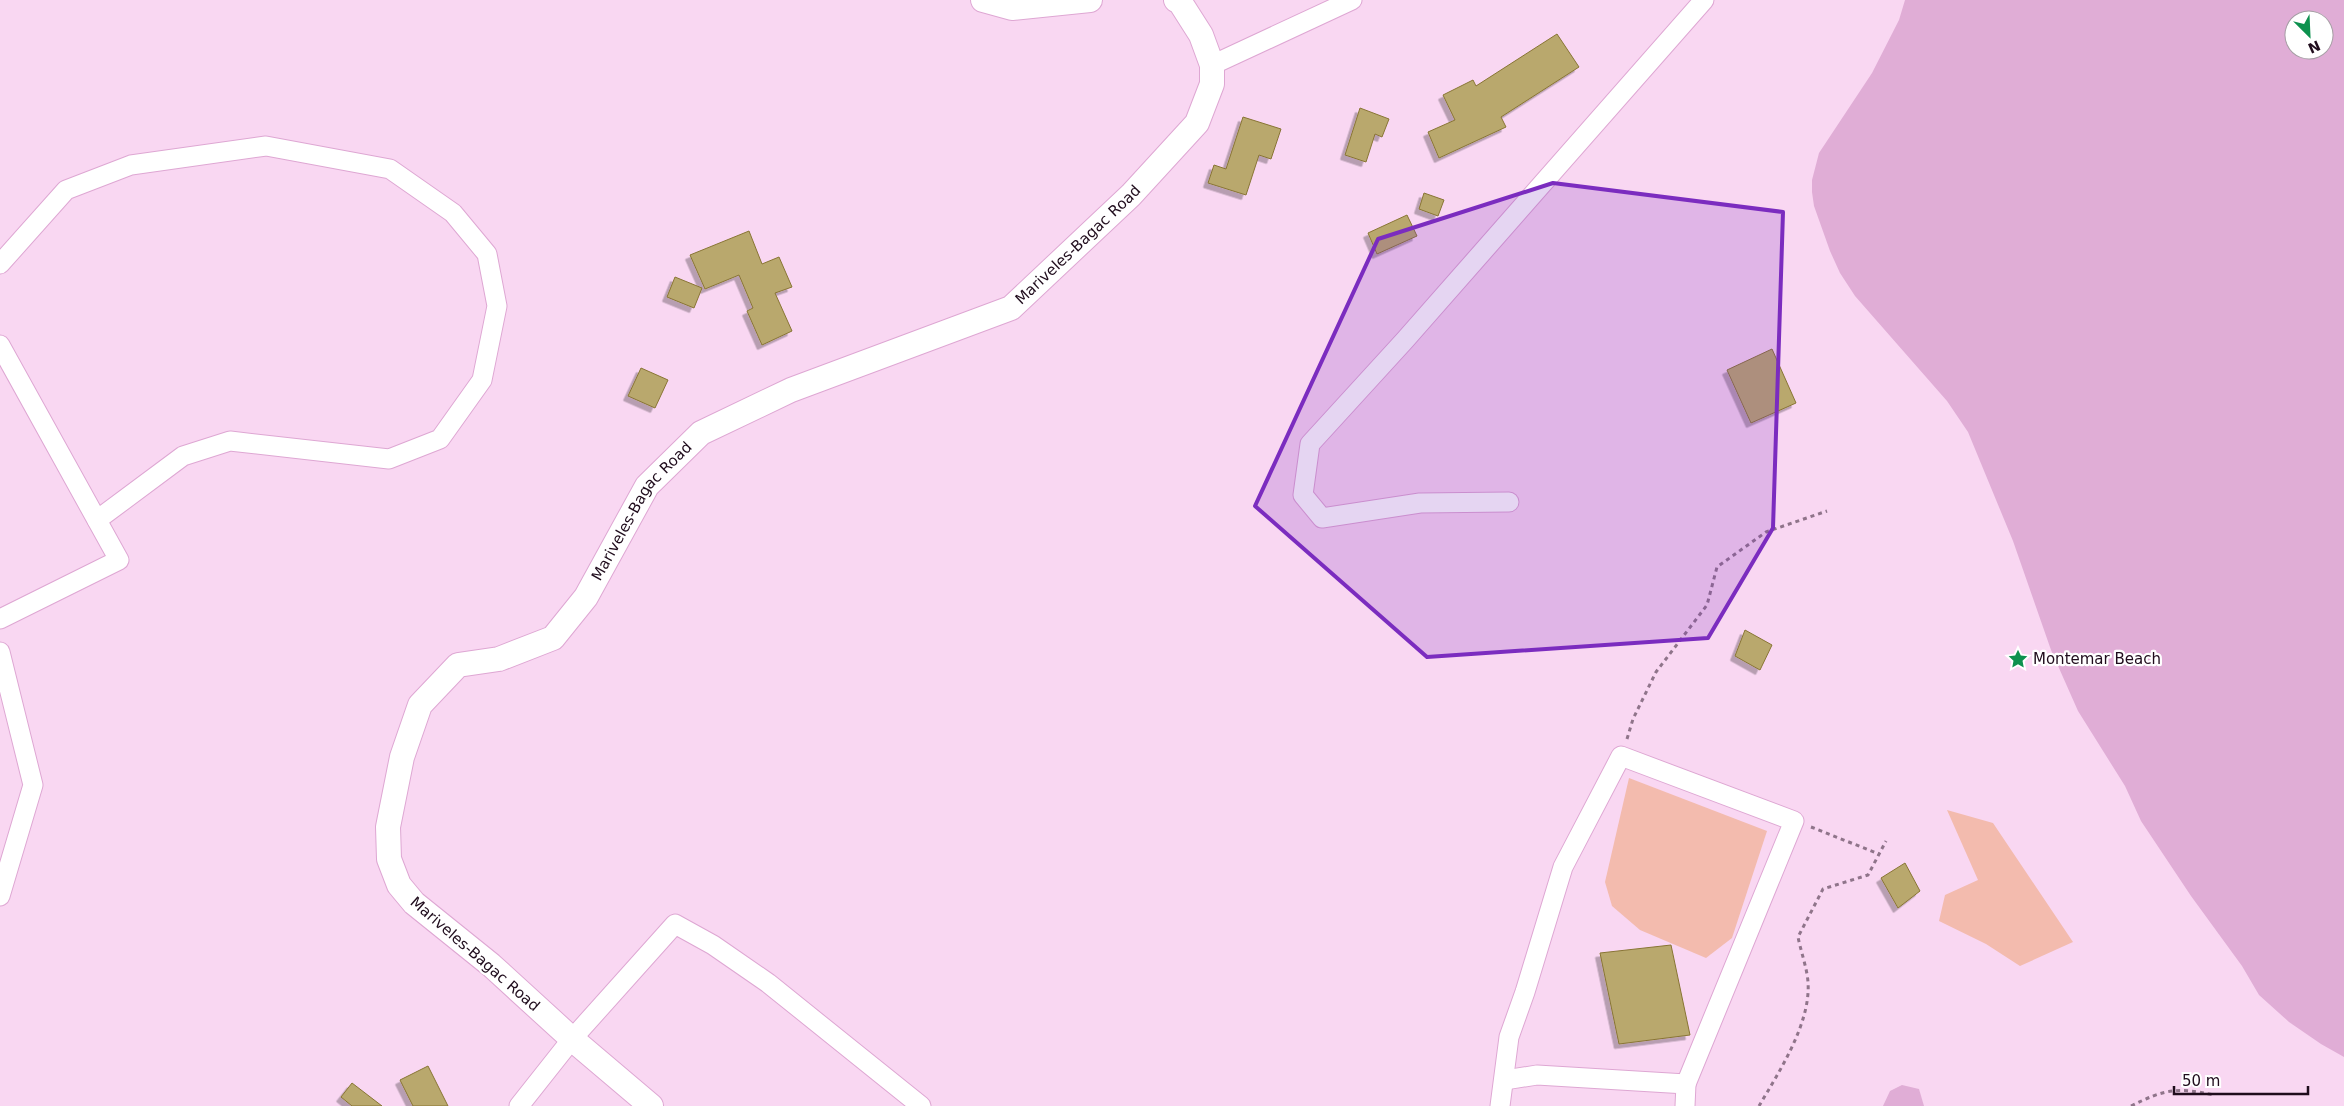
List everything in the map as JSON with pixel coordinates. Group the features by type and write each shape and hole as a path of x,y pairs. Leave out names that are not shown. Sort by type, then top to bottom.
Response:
{"main road":[{"path":"983,0 1012,8 1090,0"},
{"name":"Mariveles-Bagac Road","path":"651,1106 572,1039 491,965 414,903 402,890 393,873 389,859 388,827 402,757 420,705 458,665 499,659 553,638 586,597 647,486 701,433 791,390 1011,308 1130,195 1197,123 1212,84 1212,65 1201,34 1180,2 1176,0"}],"street":[{"path":"1212,65 1352,0"},
{"path":"1509,502 1420,503 1322,518 1303,495 1310,444 1704,0"},
{"path":"0,264 66,190 131,164 266,146 390,170 453,212 487,254 497,306 482,380 440,439 389,459 230,441 183,456 97,520"},
{"path":"0,344 119,560 0,619"},
{"path":"0,652 33,785 0,896"},
{"path":"1500,1106 1505,1080 1509,1037 1525,992 1563,867 1621,756 1794,821 1686,1084 1685,1106"},
{"path":"519,1106 572,1039 675,924 713,945 768,983 921,1106"},
{"path":"1505,1080 1538,1075 1686,1084"}],"path":[{"path":"1621,756 1633,719 1656,672 1707,605 1717,567 1766,532 1828,512"},
{"path":"1794,821 1880,854"},
{"path":"1759,1106 1790,1055 1804,1012 1808,983 1798,937 1823,889 1868,876 1886,841"},
{"path":"2131,1106 2165,1091 2190,1090 2214,1096"}],"highlighted area":[{"path":"1553,183 1783,212 1773,528 1708,638 1427,657 1255,506 1378,239"}],"shaded area":[{"path":"1905,0 2344,0 2344,1057 2289,1022 2259,995 2242,966 2191,896 2141,821 2125,786 2078,711 2051,650 2013,541 1968,432 1947,401 1855,296 1840,273 1814,206 1812,180 1819,153 1872,73 1899,20"},
{"path":"1629,778 1767,831 1732,938 1706,958 1640,930 1612,906 1605,882"},
{"path":"1947,810 1993,823 2073,942 2020,966 1986,944 1939,921 1945,895 1978,880"},
{"path":"1902,1085 1919,1089 1924,1106 1883,1106 1890,1091"}],"building":[{"path":"1557,34 1579,67 1501,117 1506,127 1439,158 1428,132 1455,120 1443,95 1473,80 1476,86"},
{"path":"1360,108 1389,119 1382,137 1375,134 1366,162 1345,155"},
{"path":"1243,117 1281,129 1271,159 1259,155 1246,195 1208,183 1214,165 1226,169"},
{"path":"1424,193 1444,200 1438,216 1419,209"},
{"path":"1407,215 1417,236 1377,254 1368,233"},
{"path":"749,231 762,264 779,257 792,287 775,293 792,331 762,345 747,311 753,308 739,275 705,289 690,255"},
{"path":"675,277 702,288 694,308 667,297"},
{"path":"1772,349 1796,403 1751,423 1727,370"},
{"path":"641,368 668,380 655,408 628,396"},
{"path":"1745,630 1772,645 1760,670 1735,656"},
{"path":"1905,863 1920,891 1898,908 1881,878"},
{"path":"1671,945 1690,1035 1619,1044 1600,953"},
{"path":"428,1066 448,1106 413,1106 400,1080"},
{"path":"352,1083 382,1106 352,1106 341,1097"}],"place":[{"name":"Montemar Beach","path":"2018,659"}]}
